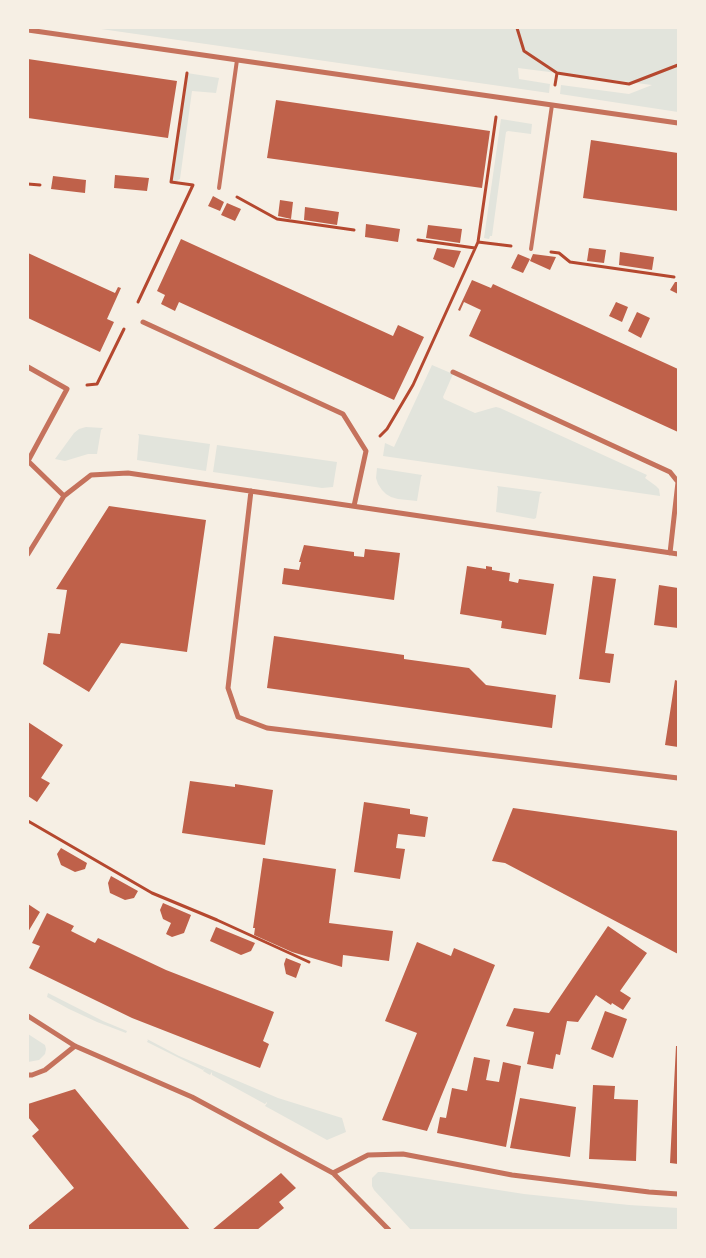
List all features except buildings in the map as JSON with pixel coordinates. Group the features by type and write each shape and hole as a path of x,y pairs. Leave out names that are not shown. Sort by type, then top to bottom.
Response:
{"street":[{"path":"28,30 678,123"},
{"path":"143,322 343,414 366,451 354,506"},
{"path":"28,367 67,389 28,461 64,496"},
{"path":"453,372 670,472 678,482 670,553"},
{"path":"28,554 64,496 91,475 128,473 678,554"},
{"path":"250,491 228,688 238,717 268,728 678,778"},
{"path":"28,1016 75,1046 192,1097 333,1173 389,1230"},
{"path":"28,1076 45,1070 75,1046"},
{"path":"333,1173 368,1155 402,1154 512,1175 678,1194"}],"lane":[{"path":"219,188 237,60"},
{"path":"531,249 552,105"}],"path":[{"path":"517,28 524,51 557,74 629,84 678,66"},
{"path":"67,389 97,384 194,185 171,182 187,68 193,54"},
{"path":"366,451 387,429 413,385 478,242 499,97"},
{"path":"28,184 40,185"},
{"path":"219,188 277,219 354,230"},
{"path":"418,240 475,248"},
{"path":"478,242 559,253 570,262 674,277"},
{"path":"131,315 143,322"},
{"path":"28,821 152,893 309,962"}],"shaded area":[{"path":"94,28 678,28 678,112 560,94 561,85 629,94 652,85 518,68 519,79 550,84 549,93"},
{"path":"187,73 219,78 216,93 192,91 180,179 177,182 171,182"},
{"path":"501,119 532,124 531,134 506,132 492,236 489,239 484,238"},
{"path":"432,365 453,374 443,397 444,399 475,413 496,407 500,408 647,475 645,478 659,489 660,496 383,456 385,443 394,447"},
{"path":"86,427 103,428 97,454 88,454 65,461 55,459 74,433"},
{"path":"138,434 210,444 206,471 137,460"},
{"path":"217,445 337,462 333,487 322,488 213,472"},
{"path":"377,468 422,475 417,501 398,499 386,494 378,484 376,478"},
{"path":"497,486 542,492 536,518 496,512"},
{"path":"48,993 127,1031 126,1033 97,1022 69,1009 47,997"},
{"path":"28,1034 45,1045 45,1054 39,1060 28,1062"},
{"path":"147,1039 179,1056 278,1098 342,1118 346,1132 327,1140 265,1106 267,1102 265,1104 212,1075 212,1072 210,1075 203,1071 205,1068 203,1070 147,1042"},
{"path":"378,1172 524,1194 678,1208 678,1230 411,1230 374,1190 372,1178"}]}
